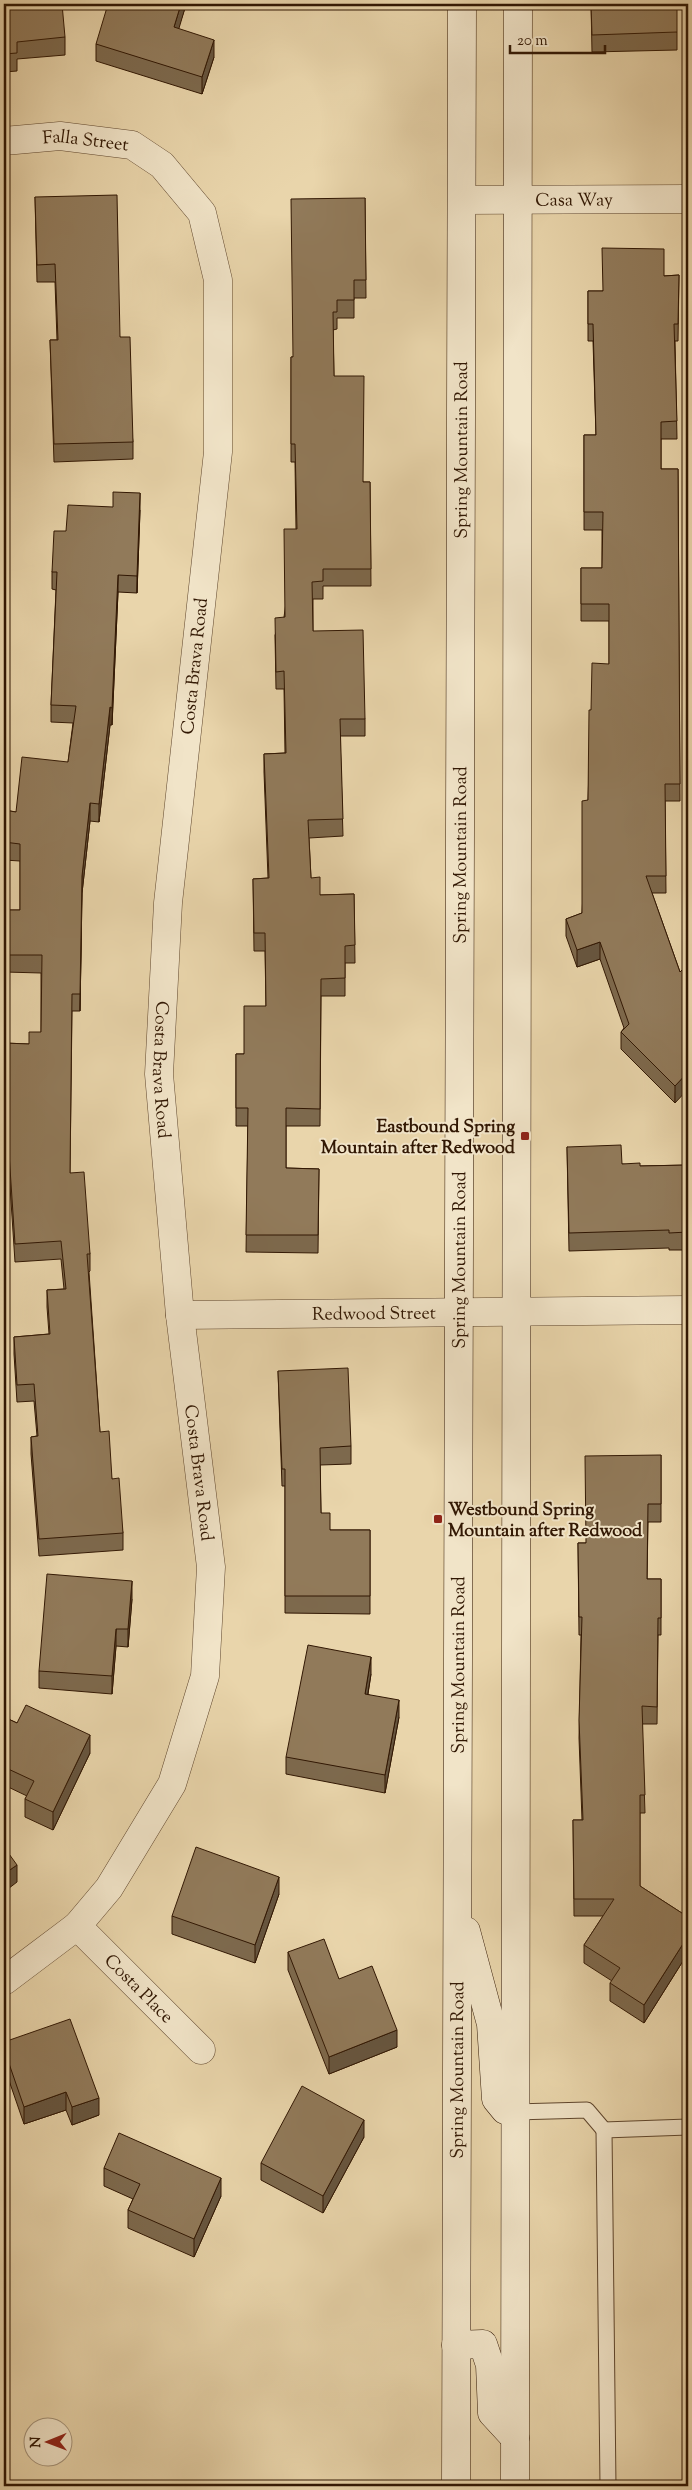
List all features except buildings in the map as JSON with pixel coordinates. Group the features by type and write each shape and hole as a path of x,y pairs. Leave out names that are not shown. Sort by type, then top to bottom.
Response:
{"main road":[{"name":"Spring Mountain Road","path":"456,2486 462,4"},
{"path":"515,2486 518,4"},
{"name":"Falla Street","path":"4,141 60,136 132,145 162,165"},
{"name":"Costa Brava Road","path":"4,1981 77,1926 109,1888 172,1784 205,1676 211,1567 180,1314 159,1074 168,903 218,452 218,280 202,213 162,165"},
{"name":"Casa Way","path":"462,200 688,199"},
{"name":"Redwood Street","path":"180,1314 688,1310"},
{"path":"457,1895 491,2024 496,2099 506,2110 515,2112"},
{"name":"Costa Place","path":"77,1926 201,2050"},
{"path":"456,2345 483,2344 490,2365 492,2413 515,2438"}],"lane":[{"path":"515,2112 587,2110 604,2130 608,2486"},
{"path":"604,2130 688,2127"}],"place":[{"name":"Eastbound Spring Mountain after Redwood","path":"525,1136"},
{"name":"Westbound Spring Mountain after Redwood","path":"438,1519"}]}
